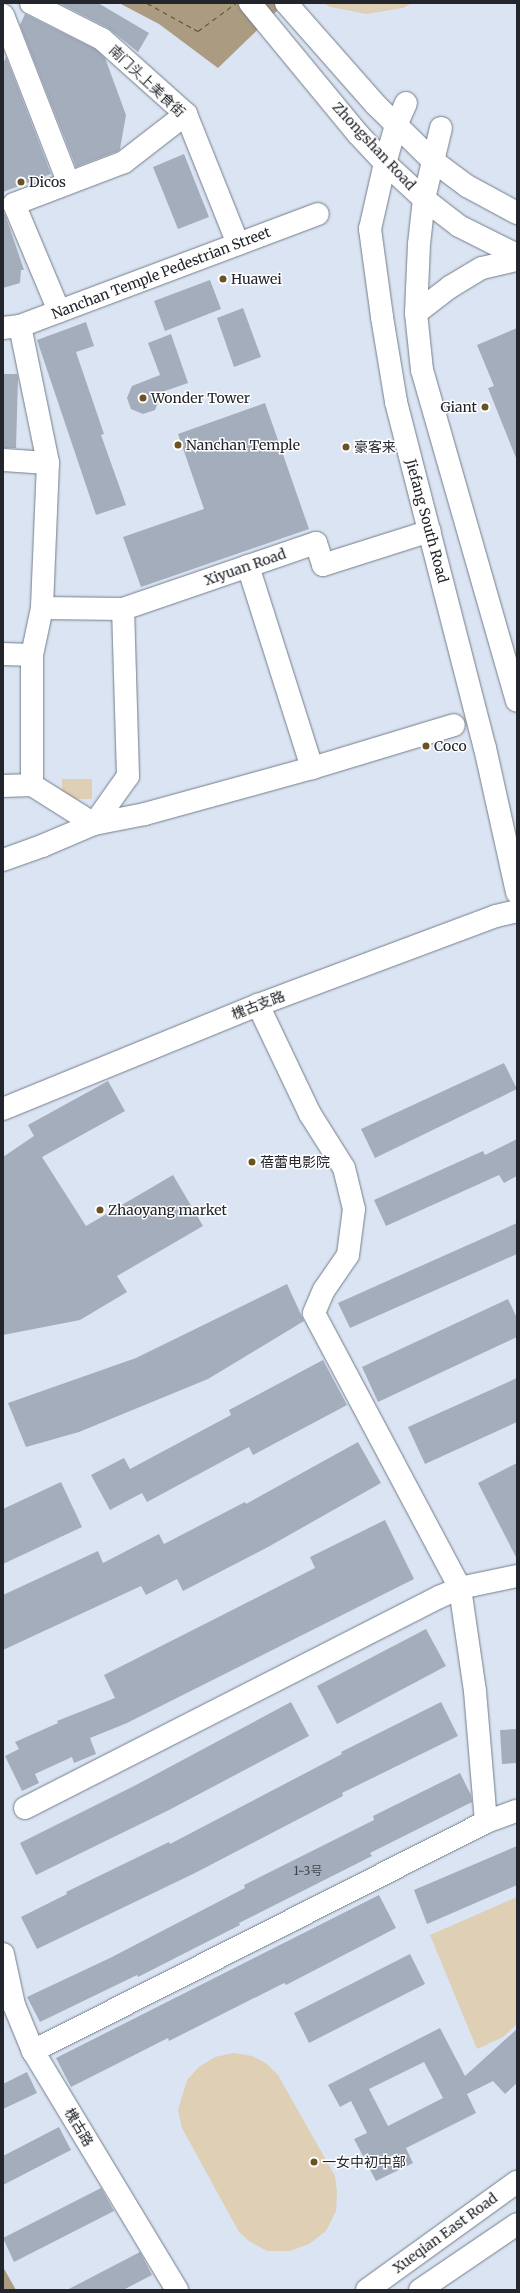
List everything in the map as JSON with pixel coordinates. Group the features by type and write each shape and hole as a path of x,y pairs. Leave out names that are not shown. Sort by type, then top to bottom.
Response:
{"street":[{"name":"南门头上美食街","path":"31,3 102,39 186,114 238,244"},
{"name":"Zhongshan Road","path":"250,3 358,134 385,163 424,199 459,226 517,255"},
{"name":"Zhongshan Road","path":"289,6 376,105 432,160 467,186 517,213"},
{"path":"3,15 68,182"},
{"name":"Jiefang South Road","path":"406,103 396,125 385,163 370,228 371,236 396,402 485,748 517,892"},
{"path":"59,311 8,203 124,162 186,114"},
{"path":"441,128 432,160 424,199 419,244 416,313 422,370 517,701"},
{"name":"Nanchan Temple Pedestrian Street","path":"12,327 59,311 318,214"},
{"path":"416,313 450,287 482,268 517,260"},
{"path":"12,327 48,463 42,608 32,655 32,785"},
{"path":"3,460 48,463"},
{"name":"Xiyuan Road","path":"42,608 123,609 316,543 323,565 430,531"},
{"path":"248,566 312,768"},
{"path":"94,824 128,776 123,609"},
{"path":"3,654 32,655"},
{"path":"3,860 42,846 94,824 145,814 312,768 454,724"},
{"path":"3,786 32,785 94,824"},
{"name":"槐古支路","path":"3,1109 258,1005 496,916 517,911"},
{"path":"258,1005 310,1114 344,1168 354,1209 348,1255 324,1290 314,1313 460,1588 475,1691 486,1822"},
{"path":"25,1808 460,1588 517,1576"},
{"path":"33,2051 486,1822 517,1811"},
{"name":"槐古路","path":"3,1954 14,2005 33,2051 177,2290"},
{"name":"Xueqian East Road","path":"370,2288 517,2182"},
{"path":"420,2290 517,2224"}],"shaded area":[{"path":"119,3 285,3 218,68 159,24"},
{"path":"322,3 412,3 403,8 366,14 331,7"},
{"path":"62,779 92,779 92,799 62,799"},
{"path":"517,1897 517,2024 503,2037 477,2049 430,1935"},
{"path":"234,2053 252,2056 267,2064 278,2075 335,2176 337,2192 336,2211 326,2231 309,2244 290,2251 267,2251 249,2241 239,2232 182,2128 178,2110 187,2080 199,2067 215,2057"},
{"path":"3,2267 16,2290 3,2290"}],"building":[{"path":"59,3 98,3 149,33 138,52 108,28"},
{"path":"25,14 95,49 105,58 126,115 120,149 118,151 76,167 20,25"},
{"path":"6,57 51,174 3,192 3,64"},
{"path":"184,154 209,217 178,229 153,167"},
{"path":"5,214 24,270 21,270 20,283 3,288 3,215"},
{"path":"210,280 221,309 165,331 154,301"},
{"path":"243,308 261,357 234,367 217,318"},
{"path":"86,322 94,346 76,352 104,434 101,435 126,505 96,515 37,340"},
{"path":"517,328 516,458 488,388 494,386 477,345"},
{"path":"171,334 188,383 162,392 155,410 143,414 131,409 127,398 132,386 160,375 148,343"},
{"path":"3,374 17,374 18,378 16,448 3,448"},
{"path":"265,403 309,529 141,587 123,537 204,509 178,434"},
{"path":"504,1063 517,1089 375,1158 361,1129"},
{"path":"108,1081 125,1111 42,1157 86,1226 173,1175 203,1226 117,1276 127,1292 80,1320 3,1335 3,1157 34,1136 28,1125"},
{"path":"517,1139 517,1176 504,1183 499,1175 386,1226 374,1200 483,1151 485,1155"},
{"path":"517,1223 517,1254 350,1328 338,1303"},
{"path":"287,1284 304,1321 208,1379 79,1432 26,1447 8,1403 136,1358"},
{"path":"508,1299 517,1318 517,1337 378,1402 362,1367"},
{"path":"323,1360 347,1405 253,1455 249,1447 147,1502 142,1493 110,1510 91,1475 124,1458 130,1469 231,1415 229,1410"},
{"path":"517,1378 517,1422 425,1464 408,1427"},
{"path":"358,1442 381,1483 268,1547 183,1591 177,1579 146,1595 141,1586 3,1650 3,1595 98,1551 103,1563 159,1534 164,1544 245,1502 246,1504"},
{"path":"517,1463 517,1559 478,1483"},
{"path":"61,1482 82,1527 3,1564 3,1509"},
{"path":"385,1520 414,1579 127,1723 90,1738 96,1754 74,1763 72,1757 35,1774 39,1783 22,1791 5,1756 19,1749 15,1742 58,1723 57,1721 115,1698 104,1675 315,1568 310,1557"},
{"path":"426,1629 446,1666 337,1724 317,1686"},
{"path":"291,1702 309,1736 169,1810 36,1875 20,1843 136,1785"},
{"path":"441,1702 458,1736 342,1793 343,1796 195,1873 37,1949 21,1917 67,1894 66,1892 169,1842 170,1844 342,1754 341,1752"},
{"path":"517,1729 517,1763 502,1764 500,1730"},
{"path":"460,1773 471,1795 472,1802 370,1853 372,1856 239,1923 240,1925 138,1977 137,1975 40,2022 27,1997 110,1958 245,1888 244,1885 374,1820 373,1816"},
{"path":"517,1846 517,1885 427,1924 414,1890"},
{"path":"379,1895 396,1928 286,1985 284,1983 169,2041 168,2038 71,2087 56,2058"},
{"path":"410,1954 425,1984 309,2043 294,2013"},
{"path":"440,2028 465,2076 517,2029 517,2083 505,2094 493,2081 467,2094 476,2113 406,2148 413,2163 376,2181 354,2139 367,2133 351,2101 340,2107 328,2085","holes":["424,2062 443,2098 388,2126 369,2089"]},
{"path":"27,2072 37,2093 3,2109 3,2084"},
{"path":"59,2127 71,2150 3,2185 3,2156"},
{"path":"101,2188 114,2211 14,2262 3,2238"},
{"path":"140,2252 152,2275 123,2290 67,2290"}],"ferry route":[{"path":"147,3 198,31 236,3"}],"place":[{"name":"Dicos","path":"21,182"},
{"name":"Huawei","path":"223,279"},
{"name":"Wonder Tower","path":"143,398"},
{"name":"Giant","path":"485,407"},
{"name":"Nanchan Temple","path":"178,445"},
{"name":"豪客来","path":"346,447"},
{"name":"Coco","path":"426,746"},
{"name":"蓓蕾电影院","path":"252,1162"},
{"name":"Zhaoyang market","path":"100,1210"},
{"name":"一女中初中部","path":"314,2162"}]}
